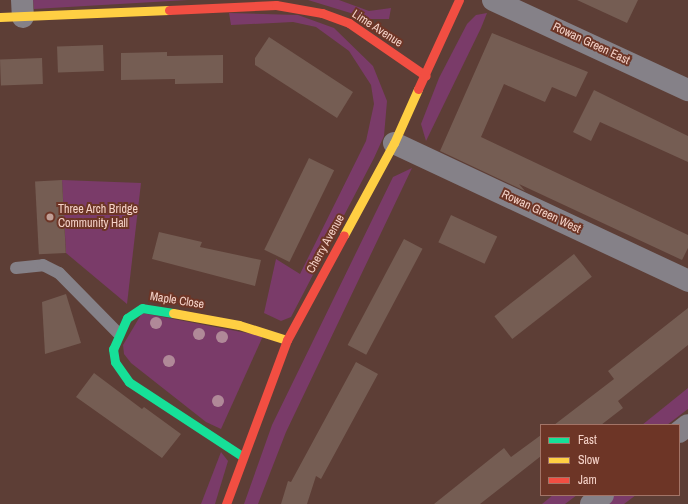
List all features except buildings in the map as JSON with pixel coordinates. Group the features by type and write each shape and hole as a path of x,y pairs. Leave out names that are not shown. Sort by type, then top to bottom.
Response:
{"street":[{"name":"Cherry Avenue","path":"226,504 242,456 287,340 394,143 460,0"},
{"name":"Rowan Green East","path":"493,0 688,90"},
{"name":"Lime Avenue","path":"0,17 22,9 198,3 276,5 322,13 350,24 426,76"},
{"name":"Rowan Green West","path":"394,143 688,281"},
{"name":"Maple Close","path":"242,456 135,388 115,362 113,349 118,333 127,318 142,308 224,322 287,340"},
{"path":"680,431 688,425"},
{"path":"591,504 601,496"}],"lane":[{"path":"16,268 43,264 59,273 118,333"}],"shaded area":[{"path":"33,0 188,0 34,9"},
{"path":"308,0 339,0 369,11 391,8 389,19 370,19"},
{"path":"229,13 298,15 334,28 373,66 387,101 384,136 374,158 291,317 281,321 264,313 276,259 300,274 366,141 374,104 371,85 349,51 316,27 293,22 231,25"},
{"path":"487,13 426,141 421,124 439,78 467,24 476,15"},
{"path":"412,168 286,432 258,504 244,504 272,425 393,177"},
{"path":"62,180 141,183 127,304 66,253"},
{"path":"142,313 263,336 221,429 206,422 131,363 124,354 123,345"},
{"path":"688,388 688,409 668,424 643,424"},
{"path":"221,452 228,461 215,504 201,504"},
{"path":"552,496 576,496 565,504 542,504"},
{"path":"611,496 635,496 624,504 600,504"}],"traffic: fast":[{"path":"173,313 142,308 127,318 113,349 115,362 129,382 242,456"}],"traffic: slow":[{"path":"0,17 169,10"},
{"path":"344,235 394,143 418,89"},
{"path":"173,313 239,325 287,340"}],"traffic: jam":[{"path":"418,89 459,0"},
{"path":"169,10 276,5 322,13 349,23 426,76"},
{"path":"226,504 287,340 344,235"}],"place":[{"name":"Three Arch Bridge Community Hall","path":"50,217"}]}
